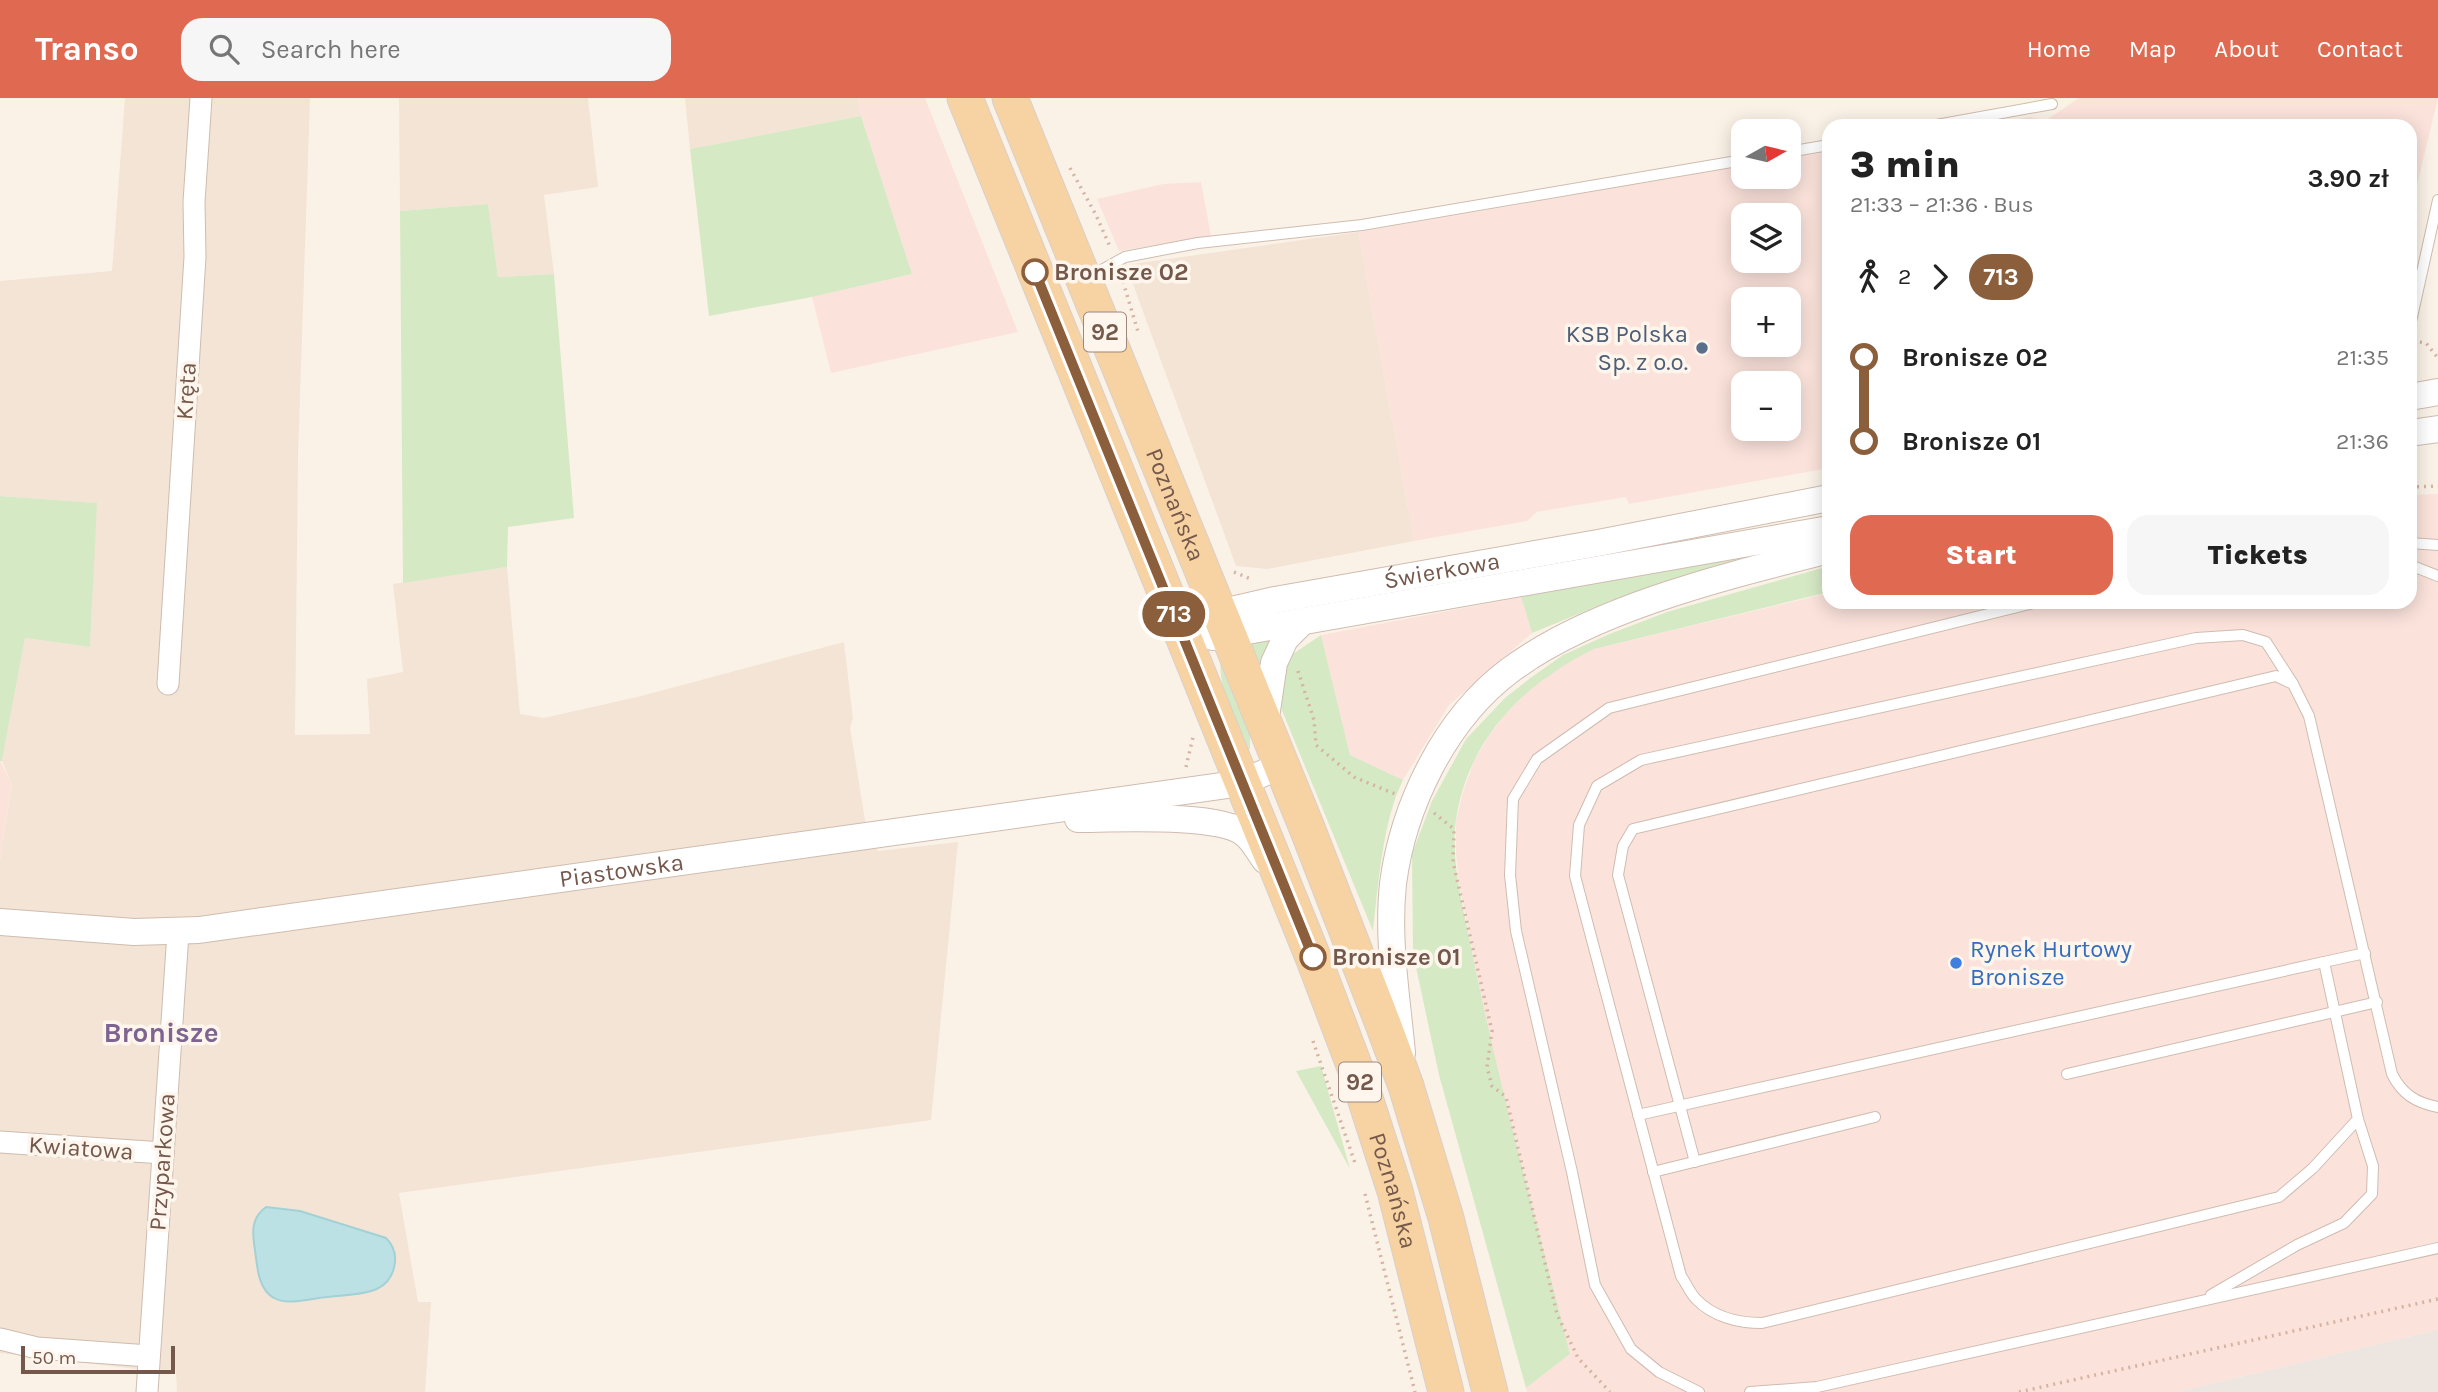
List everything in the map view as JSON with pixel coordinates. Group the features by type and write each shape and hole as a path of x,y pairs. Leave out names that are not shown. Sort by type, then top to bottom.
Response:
{"main road":[{"name":"Poznańska","path":"965,98 1285,887 1357,1073 1395,1191 1446,1392"},
{"name":"Poznańska","path":"1010,98 1312,840 1406,1086 1446,1218 1490,1392"}],"street":[{"name":"Kręta","path":"169,684 195,257 194,202 201,98"},
{"path":"2417,396 2438,392"},
{"path":"2417,432 2438,429"},
{"name":"Świerkowa","path":"1223,623 1292,597 1598,544 1822,499"},
{"name":"Świerkowa","path":"1183,636 1196,622 1303,621 1822,530"},
{"path":"1406,1086 1391,924 1401,843 1413,802 1433,763 1471,707 1508,671 1574,632 1657,599 1822,552"},
{"path":"1264,725 1274,663 1284,639 1303,621"},
{"name":"Piastowska","path":"0,922 178,933 1242,783 1281,765"},
{"path":"974,821 1159,820 1227,824 1246,834 1285,887"},
{"name":"Przyparkowa","path":"147,1392 178,933"},
{"name":"Kwiatowa","path":"0,1142 163,1153"},
{"path":"0,1339 37,1348 149,1356"}],"lane":[{"path":"1970,119 2052,104"},
{"path":"1801,150 1822,146"},
{"path":"1084,280 1116,261 1133,255 1198,243 1362,225 1731,162"},
{"path":"2417,295 2438,201"},
{"path":"2417,544 2438,545"},
{"path":"2417,568 2438,576"},
{"path":"1699,1392 1660,1372 1631,1349 1595,1285 1572,1172 1516,931 1510,875 1513,799 1537,759 1609,708 2009,609"},
{"path":"2358,1119 2313,1168 2280,1197 1762,1323 1744,1323 1718,1315 1696,1299 1681,1276 1574,876 1580,825 1597,786 1641,760 2196,638 2243,635 2266,642 2293,684 2309,716 2392,1074 2404,1092 2415,1101 2438,1107"},
{"path":"1695,1162 1618,875 1623,846 1633,829 2276,676 2293,684"},
{"path":"1638,1115 2365,953"},
{"path":"2200,1301 2297,1245 2344,1223 2372,1194 2373,1166 2358,1119 2324,962"},
{"path":"2067,1074 2376,1002"},
{"path":"1653,1172 1875,1117"},
{"path":"1750,1392 1816,1387 2438,1248"}],"path":[{"path":"1066,158 1116,261 1143,345"},
{"path":"2417,342 2426,343 2438,358"},
{"path":"2417,487 2438,486"},
{"path":"1231,568 1247,578 1261,580"},
{"path":"1297,670 1314,720 1316,745 1354,777 1401,797"},
{"path":"1434,813 1454,829 1453,862 1492,1031 1487,1067 1492,1086 1506,1097 1557,1314 1578,1358 1610,1392"},
{"path":"1311,1034 1359,1177"},
{"path":"1364,1189 1415,1392"},
{"path":"2020,1392 2438,1299"}],"shaded area":[{"path":"125,98 310,98 298,456 295,735 370,734 367,679 403,672 393,584 507,567 520,714 544,718 641,696 844,642 853,719 850,727 865,820 878,851 958,842 931,1120 399,1193 418,1302 431,1302 425,1392 177,1392 176,1370 136,1369 0,1353 0,860 12,785 2,761 25,638 90,647 96,503 0,496 0,281 112,271"},
{"path":"399,98 588,98 598,187 544,195 554,274 498,277 488,204 400,211"},
{"path":"685,98 858,98 861,116 690,149"},
{"path":"858,98 925,98 1018,332 831,373 812,297 912,274 861,116"},
{"path":"2079,98 2438,98 2417,185 2417,119 2048,119"},
{"path":"1822,153 1822,469 1629,504 1626,497 1537,512 1527,521 1414,541 1358,232 1731,168 1731,189 1801,189 1801,156"},
{"path":"1201,182 1211,236 1119,251 1097,199 1163,184"},
{"path":"1358,232 1414,541 1267,569 1236,566 1126,265"},
{"name":"Rynek Hurtowy Bronisze","path":"2438,494 2438,1330 2177,1392 1527,1392 1526,1388 1570,1354 1490,1042 1459,883 1456,854 1456,821 1474,761 1507,712 1532,687 1563,665 1594,649 1822,595 1822,609 2417,609 2417,495"},
{"path":"1521,597 1532,633 1449,705 1403,780 1350,755 1321,635"},
{"path":"0,761 12,784 0,860"},
{"path":"2438,1330 2438,1392 2177,1392"}],"green space":[{"path":"861,116 912,274 812,297 709,316 690,149"},
{"path":"488,204 498,277 554,274 574,518 508,527 507,567 403,583 400,211"},
{"path":"0,496 97,503 90,647 25,638 2,761 0,761"},
{"path":"1796,546 1610,601 1532,633 1521,597"},
{"path":"1822,568 1822,594 1594,649 1544,679 1522,697 1486,740 1462,791 1456,820 1457,871 1484,1007 1570,1354 1526,1388 1439,1075 1413,953 1412,854 1432,801 1466,739 1505,698 1563,655 1667,612"},
{"path":"1274,635 1259,671 1246,640"},
{"path":"1321,635 1350,755 1403,780 1386,833 1373,931 1278,701 1284,660"},
{"path":"1221,653 1250,731 1250,749 1247,749 1224,691"},
{"path":"1321,1066 1350,1169 1296,1071"}],"water":[{"path":"266,1207 300,1211 386,1238 395,1255 392,1274 379,1288 360,1294 293,1301 274,1298 261,1283 253,1237 255,1221"}],"bus line":[{"name":"713","path":"1035,272 1313,957"}],"place":[{"name":"Bronisze 02","path":"1035,272"},
{"name":"KSB Polska Sp. z o.o.","path":"1702,348"},
{"name":"Bronisze 01","path":"1313,957"},
{"name":"Rynek Hurtowy Bronisze","path":"1956,963"}],"district":[{"name":"Bronisze","path":"161,1032"}]}
